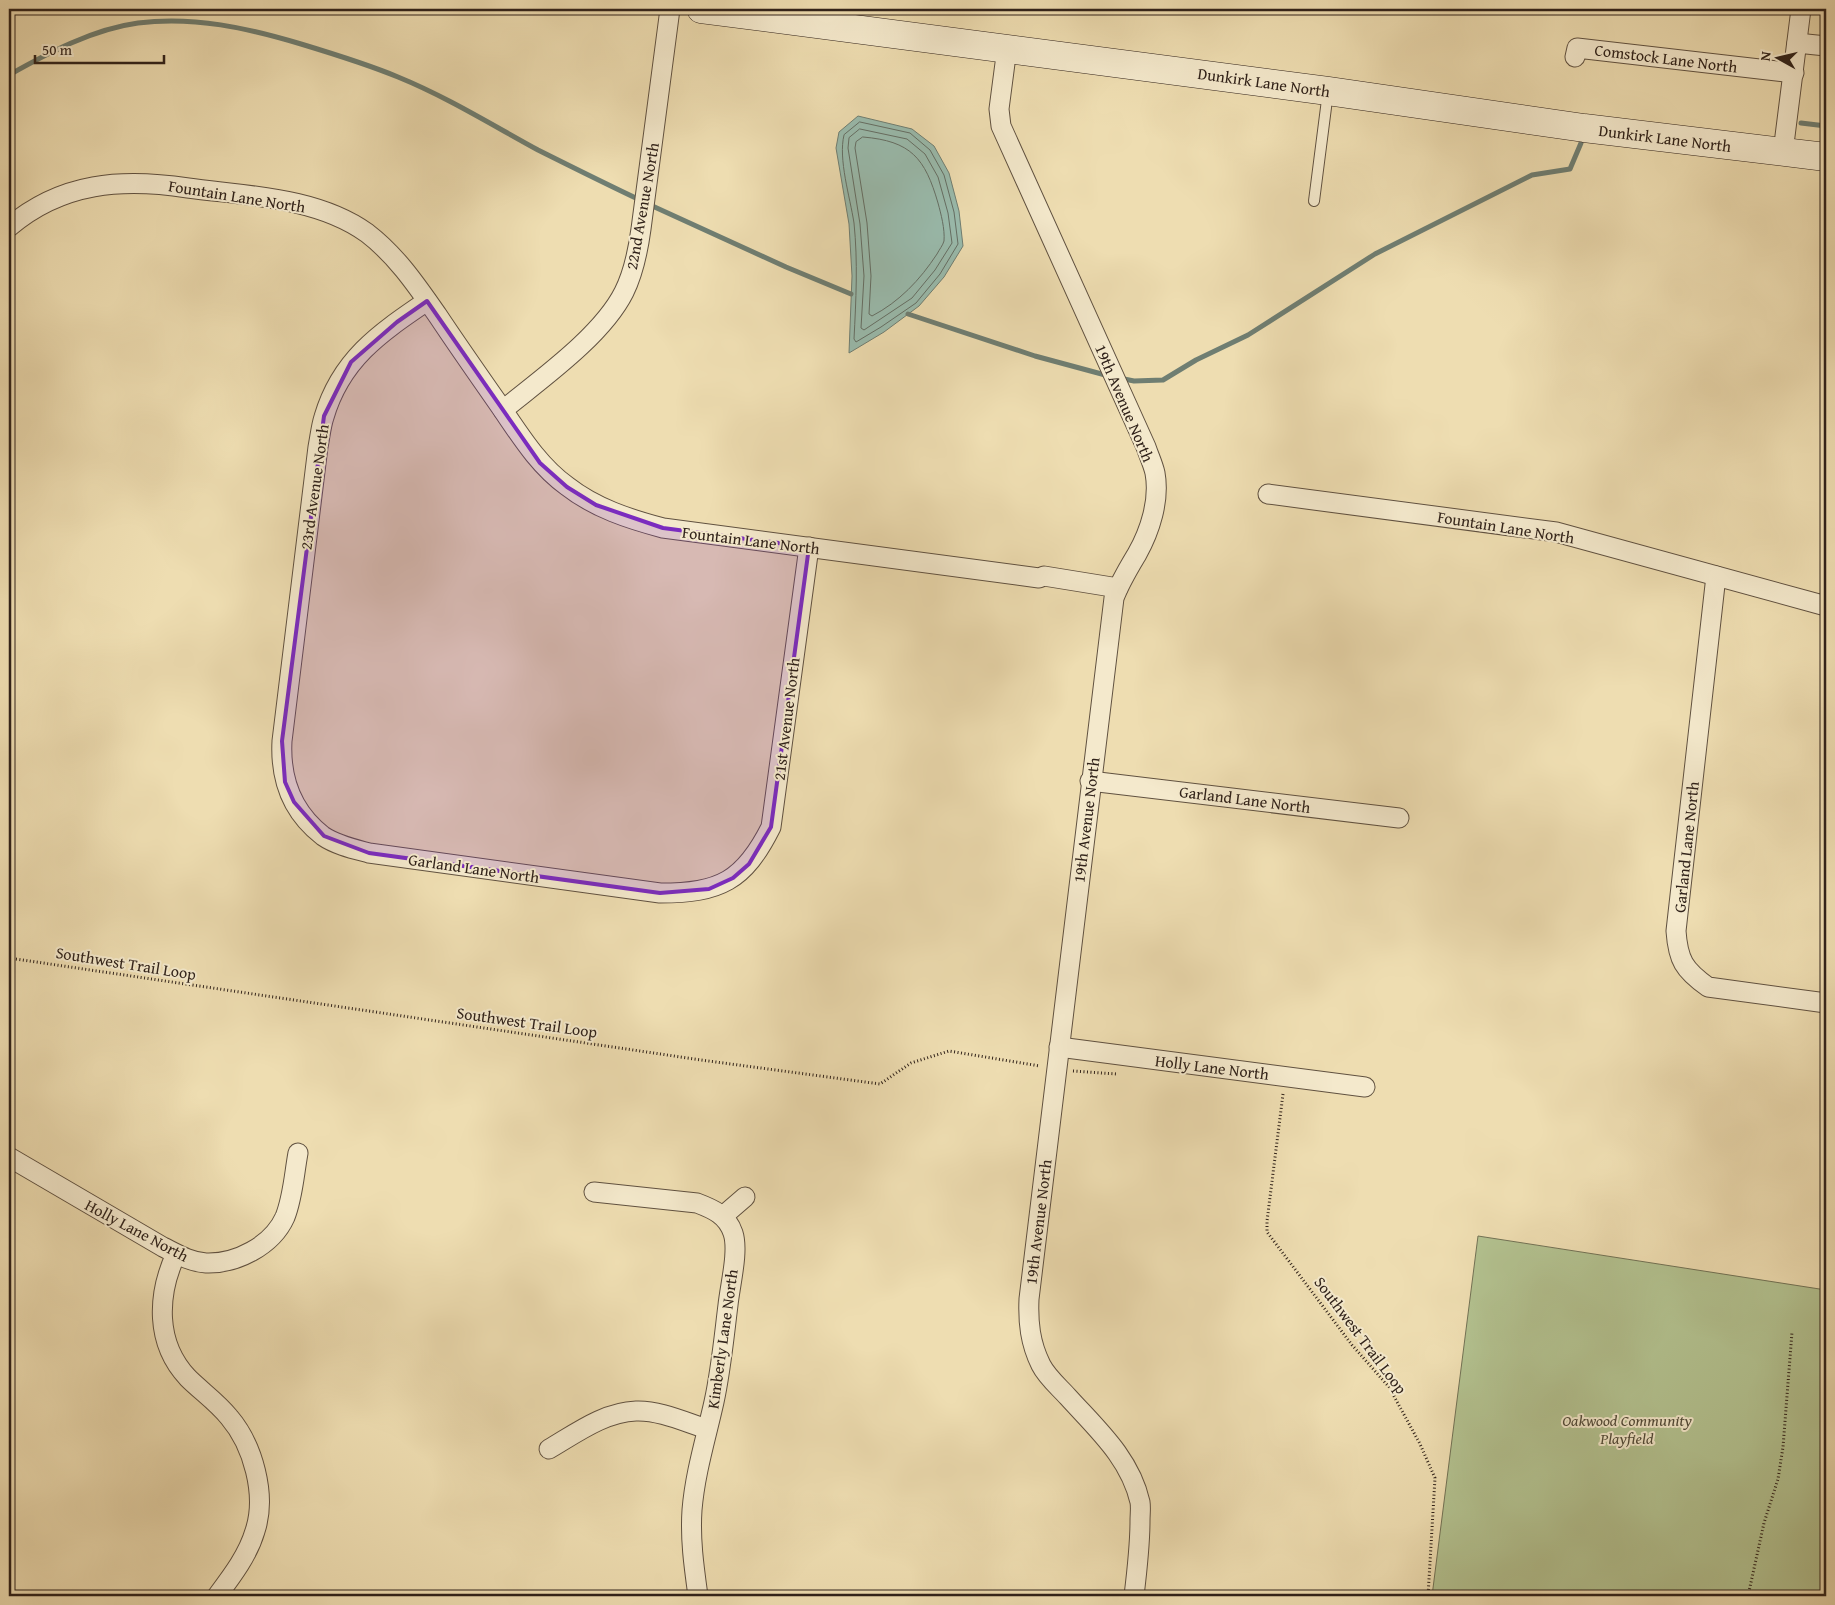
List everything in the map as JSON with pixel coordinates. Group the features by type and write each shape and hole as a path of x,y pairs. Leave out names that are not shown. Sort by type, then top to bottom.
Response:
{"street":[{"name":"22nd Avenue North","path":"503,410 583,343 606,320 624,293 636,261 642,229 670,9"},
{"name":"Dunkirk Lane North","path":"701,9 1328,91 1584,128 1826,157"},
{"path":"1783,152 1801,9"},
{"path":"1797,43 1826,46"},
{"name":"19th Avenue North","path":"1007,48 1000,109 1001,126 1146,448 1155,474 1155,502 1149,528 1138,553 1118,588 1111,615 1058,1047 1029,1298 1028,1322 1032,1344 1042,1366 1112,1445 1122,1459 1133,1481 1140,1504 1139,1550 1134,1596"},
{"name":"Comstock Lane North","path":"1575,57 1577,48 1794,73"},
{"name":"Fountain Lane North","path":"12,216 76,190 115,184 154,183 272,199 305,206 337,216 366,233 392,255 414,280 519,436 540,463 567,487 596,505 628,519 662,528 1039,578 1044,576 1118,588"},
{"name":"23rd Avenue North","path":"282,741 318,447 324,416 336,388 351,362 372,340 427,301"},
{"name":"Fountain Lane North","path":"1268,494 1556,532 1826,606"},
{"name":"21st Avenue North","path":"732,878 749,864 771,827 809,547"},
{"name":"Garland Lane North","path":"1716,576 1676,931 1677,948 1683,964 1694,977 1708,987 1826,1003"},
{"name":"Garland Lane North","path":"282,741 281,761 285,782 294,802 306,820 324,836 345,847 370,854 660,893 685,893 709,889 732,878"},
{"name":"Garland Lane North","path":"1090,781 1398,818"},
{"name":"Holly Lane North","path":"1058,1047 1365,1087"},
{"name":"Holly Lane North","path":"9,1157 176,1254 184,1258 206,1263 230,1260 252,1252 270,1237 284,1219 292,1196 298,1154"},
{"path":"594,1192 697,1203 724,1216 745,1198"},
{"name":"Kimberly Lane North","path":"698,1596 692,1557 692,1510 699,1464 714,1402 724,1344 734,1251 733,1234 724,1216"},
{"path":"176,1254 168,1272 161,1299 163,1327 171,1353 186,1376 229,1416 245,1440 256,1469 259,1499 256,1530 244,1558 217,1596"},
{"path":"548,1449 598,1421 616,1414 636,1411 657,1414 707,1429"}],"lane":[{"path":"1314,201 1328,91"}],"path":[{"name":"Southwest Trail Loop","path":"9,958 672,1056 880,1084 911,1063 949,1052 1034,1065"},
{"name":"Southwest Trail Loop","path":"1283,1092 1267,1232 1352,1345 1388,1388 1420,1444 1435,1478 1428,1596"},
{"path":"1748,1596 1764,1523 1778,1479 1792,1332"}],"highlighted area":[{"path":"427,301 540,463 567,487 596,505 663,528 809,547 771,827 749,864 733,878 709,889 660,893 369,853 324,836 294,802 285,782 282,741 324,416 351,362 397,322"}],"green space":[{"name":"Oakwood Community Playfield","path":"1478,1236 1826,1290 1826,1596 1432,1596"}],"water":[{"path":"858,116 912,129 934,146 949,173 959,211 963,246 944,277 919,306 884,332 849,353 852,276 849,224 836,148 839,132"}],"waterway":[{"path":"9,75 71,43 121,26 159,21 180,21 241,28 281,38 362,63 398,77 434,93 538,150 640,200"},
{"path":"1801,123 1826,126"},
{"path":"1119,378 1134,381 1163,380 1196,360 1248,335 1375,254 1532,175 1570,169 1581,143"},
{"path":"648,204 786,267 851,294"},
{"path":"908,314 1035,356 1109,376"}]}
